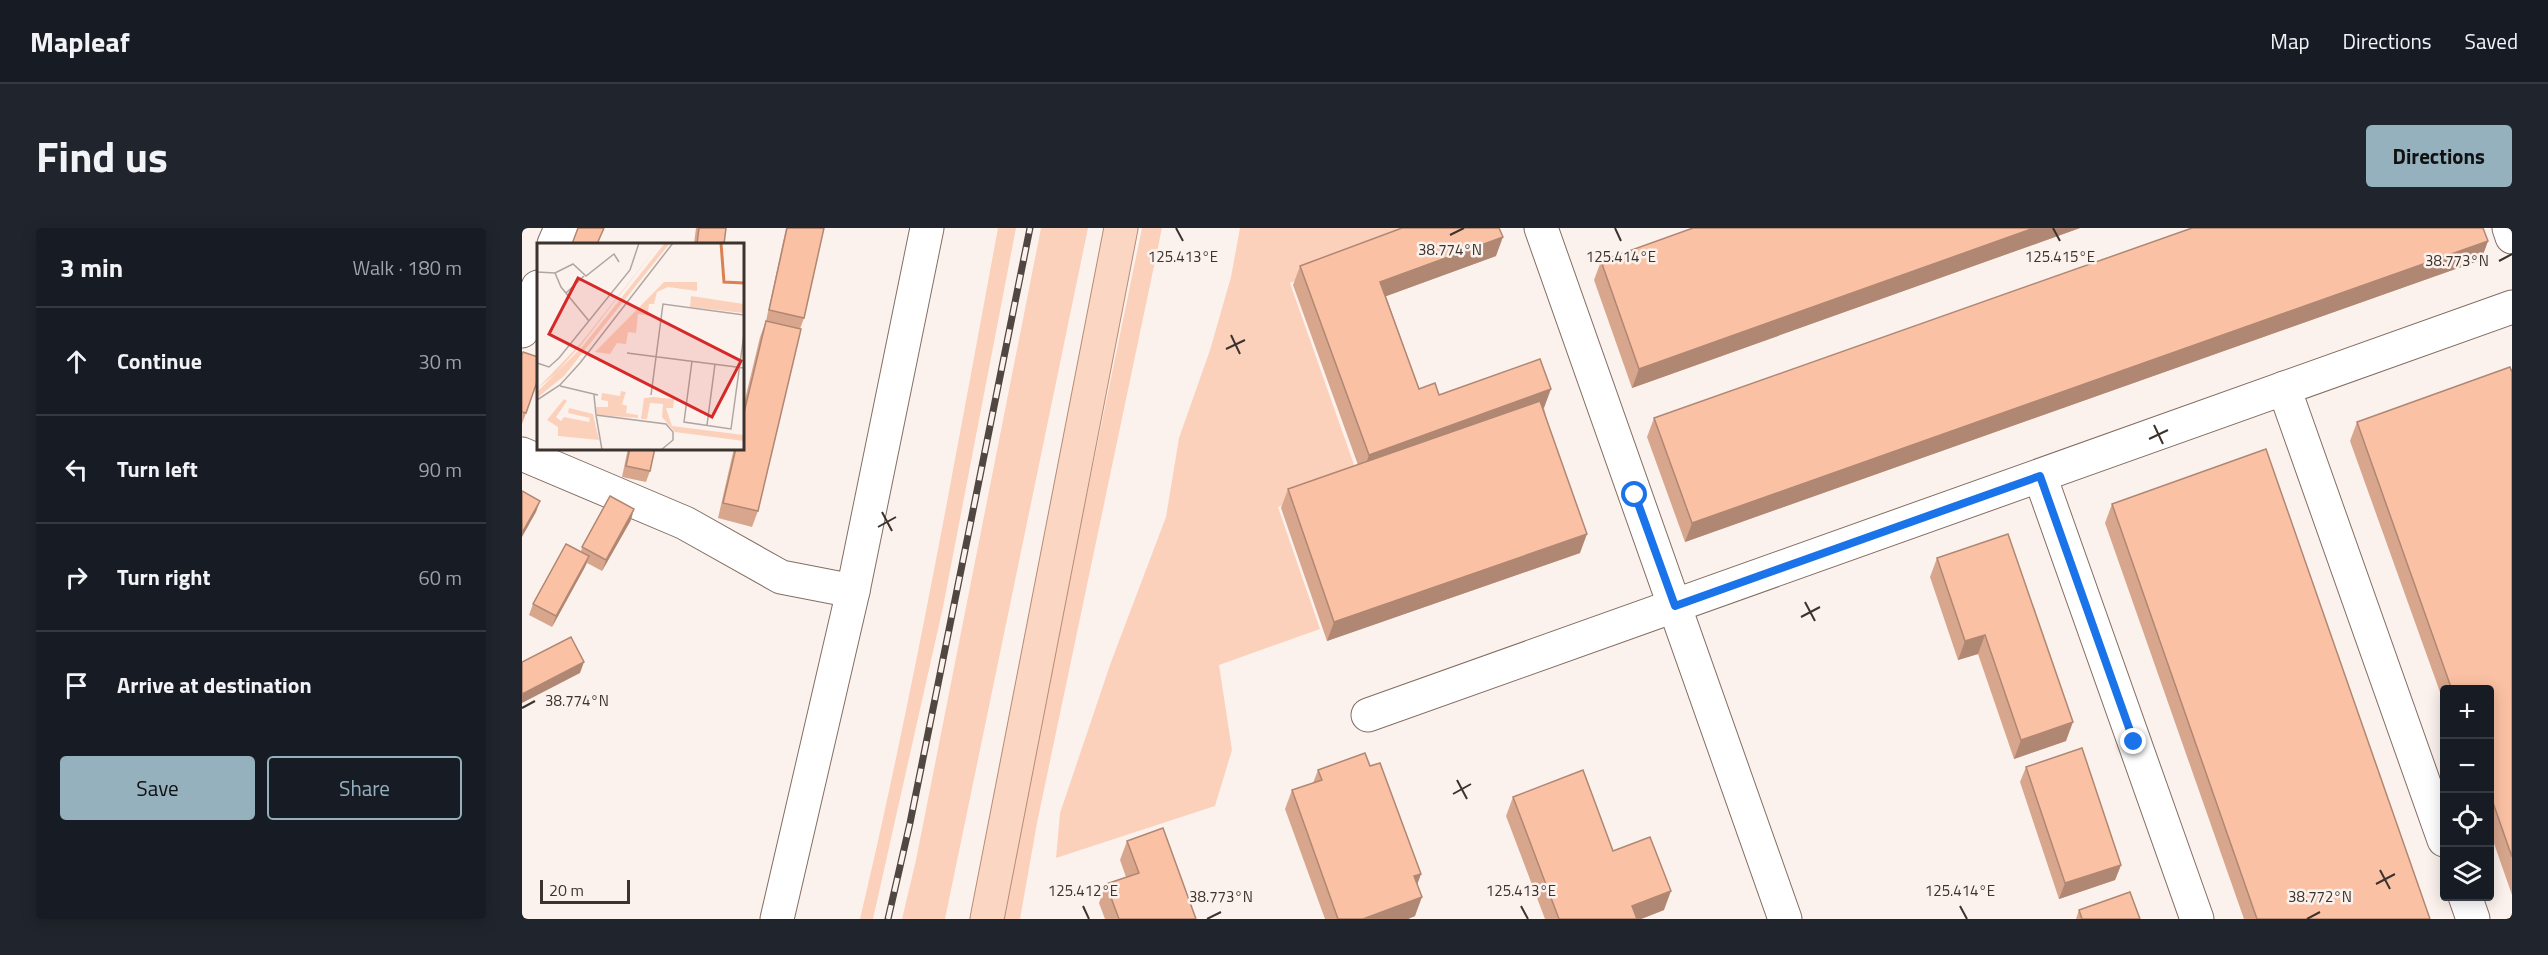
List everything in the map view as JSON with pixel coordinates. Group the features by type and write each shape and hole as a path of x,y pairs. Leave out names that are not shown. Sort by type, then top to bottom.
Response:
{"main road":[{"path":"987,919 1120,228"}],"street":[{"path":"554,243 561,228"},
{"path":"777,919 852,591 927,228"},
{"path":"1541,228 1785,919"},
{"path":"2509,228 2512,237"},
{"path":"522,331 537,290"},
{"path":"1368,715 2512,307"},
{"path":"2284,388 2440,826"},
{"path":"522,454 685,523 781,578 852,591"},
{"path":"2040,476 2197,919"},
{"path":"2466,901 2473,919"}],"shaded area":[{"path":"998,228 1016,228 943,607 873,919 860,919 916,661"},
{"path":"1041,228 1088,228 945,919 902,919 916,860"},
{"path":"1142,228 1162,228 1037,823 1020,919 1002,919 1021,813"},
{"path":"1240,228 1429,228 1290,283 1358,476 1278,507 1320,629 1219,665 1232,750 1215,806 1056,858 1060,813 1111,662 1166,517 1179,438 1210,350 1231,277"}],"building":[{"path":"578,228 604,228 597,243 572,243"},
{"path":"699,228 726,228 724,243 697,243"},
{"path":"787,228 824,228 804,318 769,310"},
{"path":"1402,228 1499,228 1503,237 1380,282 1419,389 1435,383 1439,395 1540,359 1551,389 1369,455 1300,266"},
{"path":"1693,228 2034,228 1639,369 1601,261"},
{"path":"2192,228 2483,228 2488,241 1692,523 1654,418"},
{"path":"766,321 801,329 758,511 723,503 736,450 744,450 744,413"},
{"path":"523,352 537,357 537,382 526,413 522,412"},
{"path":"2510,367 2512,372 2512,857 2494,805 2494,685 2450,685 2357,422"},
{"path":"1540,401 1587,534 1334,622 1288,489"},
{"path":"2266,449 2430,919 2257,919 2112,504"},
{"path":"630,450 655,450 650,471 626,466"},
{"path":"522,491 540,501 522,533"},
{"path":"610,496 634,509 606,560 582,547"},
{"path":"2008,534 2073,722 2021,740 1985,635 1965,641 1937,558"},
{"path":"566,544 589,556 556,616 533,604"},
{"path":"571,637 584,662 522,694 522,662"},
{"path":"2082,748 2121,865 2065,883 2026,767"},
{"path":"1365,753 1370,766 1380,763 1421,874 1414,876 1422,897 1363,919 1338,919 1292,790 1322,780 1318,770"},
{"path":"1583,770 1613,851 1650,837 1671,891 1632,906 1637,919 1559,919 1513,797"},
{"path":"1163,828 1196,919 1119,919 1106,884 1139,873 1127,841"},
{"path":"2130,892 2140,919 2082,919 2079,910"}],"railway":[{"path":"888,919 910,823 1030,228"}],"route":[{"path":"1635,495 1675,606 2040,476 2134,742"}]}
